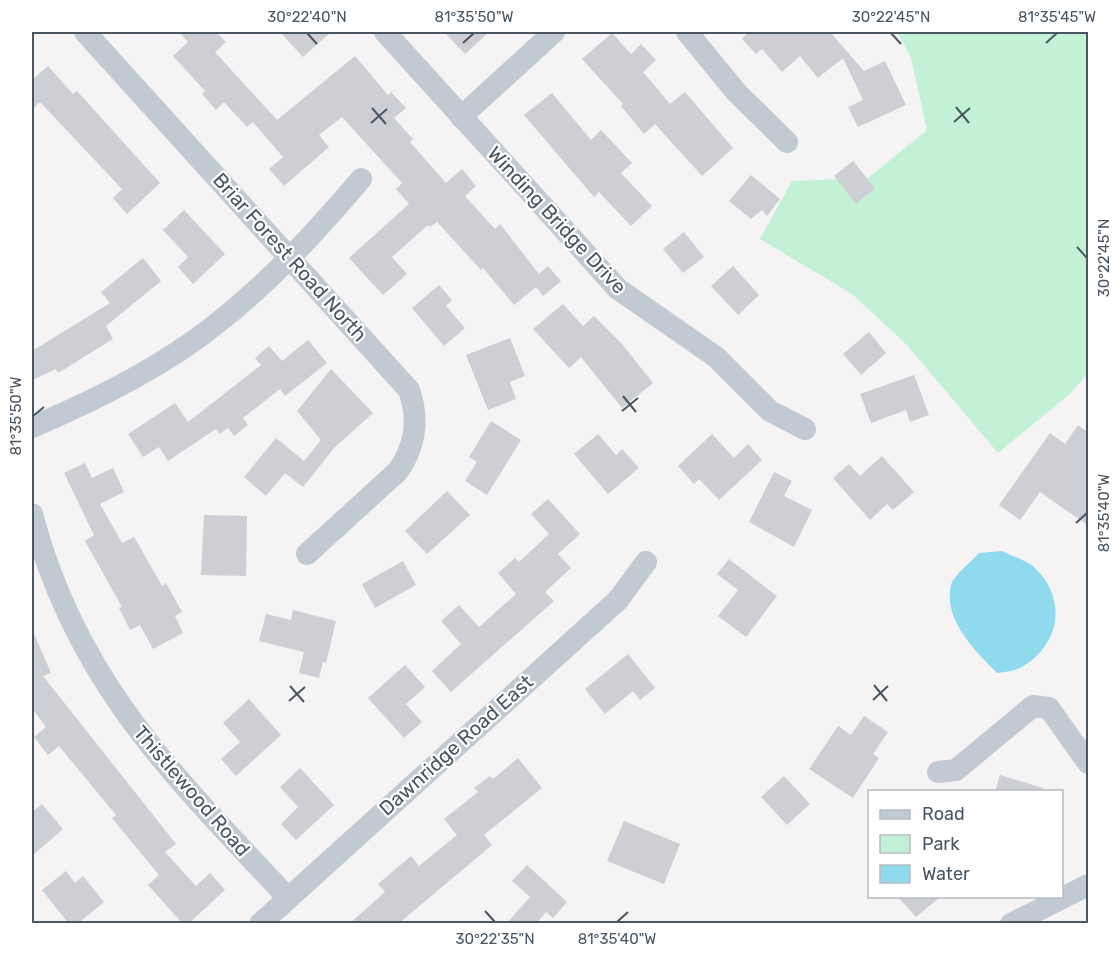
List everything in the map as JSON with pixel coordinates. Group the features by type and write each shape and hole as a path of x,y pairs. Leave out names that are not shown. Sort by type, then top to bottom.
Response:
{"street":[{"name":"Briar Forest Road North","path":"85,32 292,257 408,390 414,404 415,433 405,461 308,554"},
{"name":"Winding Bridge Drive","path":"385,32 618,289 716,357 770,411 805,429"},
{"path":"461,117 554,32"},
{"path":"687,32 737,93 787,142"},
{"path":"32,427 104,393 199,337 292,257 361,179"},
{"name":"Thistlewood Road","path":"32,514 52,581 75,632 103,680 162,762 288,898"},
{"name":"Dawnridge Road East","path":"260,924 618,600 646,562"},
{"path":"938,772 956,770 1034,706 1049,708 1089,763"},
{"path":"1011,924 1089,885"}],"green space":[{"path":"897,32 1088,32 1088,373 1071,393 998,453 906,344 852,294 760,239 792,181 868,178 927,130 911,58"}],"water":[{"path":"1002,551 1032,565 1045,581 1052,594 1055,622 1044,648 1033,659 1018,669 997,673 963,634 956,622 950,598 953,581 979,553"}],"building":[{"path":"179,32 216,32 226,42 215,52 277,120 355,56 388,95 391,92 406,108 394,118 413,139 410,142 446,183 462,169 476,186 465,196 495,229 500,224 539,274 548,266 561,281 543,296 536,287 514,305 483,268 481,270 437,222 430,227 428,225 392,257 407,274 383,295 349,258 409,204 396,189 402,183 342,117 319,135 329,147 284,186 269,169 283,157 253,122 247,127 224,102 216,110 202,94 205,91 173,56 188,42"},
{"path":"280,32 331,32 303,57"},
{"path":"444,32 489,32 465,54"},
{"path":"748,32 830,32 864,71 885,61 906,105 858,127 848,107 863,100 843,58 818,78 800,56 782,72 762,49 756,54 742,39"},
{"path":"612,33 631,54 641,44 656,60 643,72 670,104 685,92 733,148 702,176 655,124 644,134 621,106 623,104 582,59"},
{"path":"48,66 73,94 77,91 160,183 127,214 113,198 122,189 40,102 32,110 32,80"},
{"path":"552,93 591,140 601,130 632,163 621,173 652,206 631,226 599,192 594,197 524,115"},
{"path":"853,161 875,188 856,204 834,176"},
{"path":"751,175 780,199 767,216 762,210 751,219 729,201"},
{"path":"184,210 225,254 193,284 178,267 188,257 163,230"},
{"path":"684,232 704,257 683,273 663,249"},
{"path":"143,258 161,281 106,326 113,339 58,373 56,369 32,380 32,351 110,303 101,292"},
{"path":"733,266 759,295 738,315 711,286"},
{"path":"439,285 452,300 446,306 465,328 444,346 412,308"},
{"path":"563,304 583,326 594,316 622,344 653,383 622,408 581,357 569,368 533,329"},
{"path":"869,332 886,353 861,375 843,354"},
{"path":"510,338 525,376 510,382 516,399 488,410 466,355"},
{"path":"308,340 327,363 285,396 280,389 243,418 248,425 234,436 228,428 220,434 216,429 168,461 159,447 143,457 128,434 175,403 188,422 261,365 255,358 269,346 282,361"},
{"path":"331,369 373,413 335,447 303,487 285,473 266,496 244,477 276,438 304,461 321,440 297,411"},
{"path":"914,375 929,415 910,422 906,410 871,423 860,394"},
{"path":"491,421 521,440 487,495 465,481 477,462 469,457"},
{"path":"1078,425 1089,433 1089,526 1040,492 1020,520 999,505 1050,433 1065,444"},
{"path":"598,434 616,455 622,449 639,468 608,494 574,454"},
{"path":"712,434 734,458 748,444 762,460 719,500 699,479 694,484 678,466"},
{"path":"882,456 914,492 893,510 887,504 870,520 833,478 849,464 860,476"},
{"path":"85,463 92,478 113,468 124,492 100,504 122,543 134,537 162,586 166,583 182,612 175,616 183,633 153,649 140,625 130,630 119,608 122,607 85,541 94,535 64,473"},
{"path":"774,472 792,481 784,496 812,510 794,547 749,522"},
{"path":"447,491 470,515 427,554 405,531"},
{"path":"548,499 580,534 558,554 571,568 545,592 554,601 451,692 432,671 461,644 441,621 459,605 479,627 516,594 498,573 515,558 519,562 549,534 531,514"},
{"path":"204,515 247,516 246,576 201,575"},
{"path":"729,559 777,596 746,637 718,616 738,590 717,574"},
{"path":"403,561 416,585 375,608 362,584"},
{"path":"293,610 336,621 326,663 323,662 319,678 299,673 304,652 259,641 266,614 291,620"},
{"path":"32,629 51,673 43,676 176,844 165,852 196,886 210,873 225,890 188,924 183,924 148,885 159,875 112,818 116,815 59,746 48,755 34,737 46,727 32,708"},
{"path":"628,654 655,688 640,700 633,691 605,714 585,689"},
{"path":"405,665 425,687 406,704 422,722 404,738 368,698"},
{"path":"249,699 281,735 236,776 221,759 240,742 223,723"},
{"path":"864,716 888,732 873,754 879,758 853,798 809,769 838,726 851,735"},
{"path":"518,758 542,788 484,835 492,845 398,924 349,924 385,892 378,884 411,856 419,866 457,835 444,819 478,792 474,788 490,776 493,779"},
{"path":"300,768 334,805 296,840 281,824 298,807 280,787"},
{"path":"1000,775 1043,788 1042,790 996,790"},
{"path":"784,776 810,804 787,825 761,797"},
{"path":"42,804 63,829 32,856 32,812"},
{"path":"624,821 680,844 664,884 607,861"},
{"path":"527,865 567,902 553,918 546,912 536,924 506,924 530,897 512,881"},
{"path":"66,871 75,883 83,876 104,902 77,924 69,924 42,890"},
{"path":"899,898 939,898 916,917"}]}
